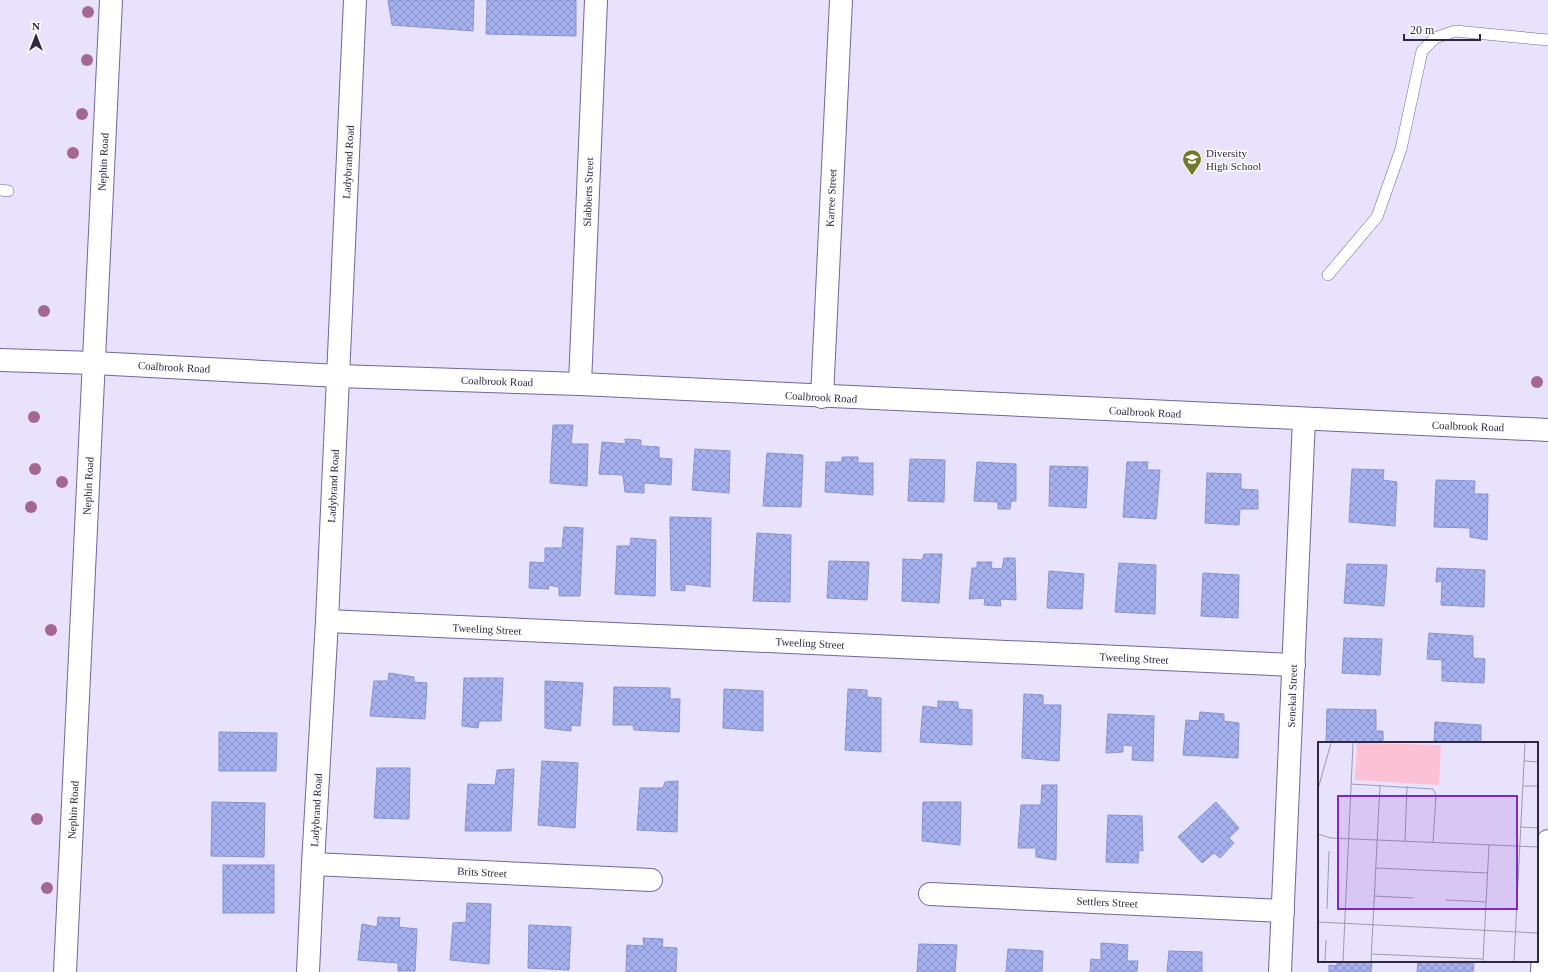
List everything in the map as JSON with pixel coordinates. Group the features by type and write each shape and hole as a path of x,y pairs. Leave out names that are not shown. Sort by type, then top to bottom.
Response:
{"street":[{"name":"Nephin Road","path":"65,972 111,0"},
{"name":"Ladybrand Road","path":"308,972 327,621 355,0"},
{"name":"Slabberts Street","path":"580,384 596,0"},
{"name":"Karree Street","path":"822,397 841,0"},
{"name":"Coalbrook Road","path":"0,360 94,363 338,376 580,384 822,397 1548,430"},
{"name":"Senekal Street","path":"1280,972 1304,419"},
{"name":"Tweeling Street","path":"327,621 1294,665"},
{"path":"1542,972 1548,841"},
{"name":"Brits Street","path":"313,864 651,880"},
{"name":"Settlers Street","path":"930,894 1283,911"}],"lane":[{"path":"1328,275 1377,217 1401,149 1422,51 1435,38 1455,31 1548,40"}],"building":[{"path":"388,0 474,0 473,31 392,25"},
{"path":"487,0 576,0 576,36 486,34"},
{"path":"553,425 573,425 571,444 588,444 587,486 550,483"},
{"path":"625,439 641,440 641,446 659,447 659,458 672,459 671,485 644,483 644,493 625,492 623,475 599,474 602,442 626,444"},
{"path":"695,449 730,451 729,493 692,490"},
{"path":"767,453 803,455 801,507 763,506"},
{"path":"842,457 858,457 858,463 873,463 873,495 825,492 826,462 842,462"},
{"path":"910,459 945,460 944,502 908,501"},
{"path":"977,462 1016,464 1016,501 1011,501 1010,509 998,509 998,502 974,501"},
{"path":"1127,462 1148,462 1147,470 1160,470 1156,519 1123,517"},
{"path":"1050,466 1088,467 1086,508 1049,506"},
{"path":"1352,469 1384,470 1383,480 1397,482 1395,526 1349,522"},
{"path":"1207,473 1241,474 1241,489 1258,490 1258,509 1240,509 1239,525 1205,523"},
{"path":"1436,480 1475,481 1474,494 1488,494 1487,540 1470,537 1470,528 1434,527"},
{"path":"670,517 711,518 710,587 685,584 685,591 671,590"},
{"path":"564,527 583,528 580,596 559,596 559,587 548,585 549,589 529,588 530,562 545,563 545,548 562,548"},
{"path":"757,533 791,535 790,602 753,601"},
{"path":"631,538 656,540 655,596 615,594 617,546 630,546"},
{"path":"924,554 942,554 939,603 902,601 903,559 922,560"},
{"path":"1004,558 1015,558 1016,600 1000,599 1001,606 984,605 985,598 969,599 972,568 977,568 977,562 992,562 991,568 1002,569"},
{"path":"829,561 869,562 867,600 827,598"},
{"path":"1119,563 1156,565 1155,614 1115,612"},
{"path":"1347,564 1387,565 1384,606 1344,603"},
{"path":"1437,568 1485,570 1484,607 1441,605 1442,581 1436,582"},
{"path":"1049,571 1084,574 1082,609 1047,608"},
{"path":"1203,573 1239,575 1238,618 1201,616"},
{"path":"1429,633 1473,636 1473,658 1485,659 1484,683 1442,681 1442,660 1427,659"},
{"path":"1344,638 1382,639 1380,675 1342,673"},
{"path":"389,673 414,677 414,682 427,683 425,719 370,716 374,681 388,681"},
{"path":"464,678 503,678 501,721 479,721 478,728 462,726"},
{"path":"545,681 583,683 580,726 571,725 571,731 545,728"},
{"path":"614,687 670,688 670,699 680,699 679,732 634,730 633,725 613,725"},
{"path":"724,689 763,691 763,731 723,728"},
{"path":"848,689 867,690 867,697 881,698 881,752 845,750"},
{"path":"1024,694 1043,695 1043,705 1061,705 1059,761 1022,758"},
{"path":"938,701 958,702 958,709 972,710 972,745 920,742 923,706 938,708"},
{"path":"1327,709 1376,710 1376,731 1383,731 1383,742 1326,742"},
{"path":"1200,712 1224,714 1224,721 1239,723 1238,758 1183,755 1186,720 1199,721"},
{"path":"1108,714 1154,716 1153,761 1132,760 1133,746 1123,745 1123,752 1106,753"},
{"path":"1435,722 1481,725 1481,742 1434,742"},
{"path":"219,732 277,733 276,771 219,771"},
{"path":"542,761 578,763 575,828 538,825"},
{"path":"377,768 410,768 409,819 374,818"},
{"path":"514,769 511,831 465,831 468,784 495,785 497,770"},
{"path":"678,781 677,832 637,830 640,788 663,788 665,782"},
{"path":"1042,785 1057,785 1056,860 1036,857 1036,848 1018,848 1021,805 1041,805"},
{"path":"212,802 265,803 264,857 211,856"},
{"path":"923,802 961,802 960,845 922,841"},
{"path":"1216,802 1239,828 1229,838 1234,843 1220,858 1214,853 1202,863 1178,837"},
{"path":"1108,815 1142,816 1143,851 1139,850 1138,863 1106,862"},
{"path":"223,865 274,865 274,913 223,913"},
{"path":"467,903 491,904 489,964 450,960 453,923 466,922"},
{"path":"378,917 400,918 399,927 417,929 415,971 398,971 398,963 358,960 362,924 377,927"},
{"path":"529,925 571,927 569,970 528,968"},
{"path":"643,938 663,939 662,947 677,948 676,972 626,972 627,945 644,946"},
{"path":"1101,943 1128,945 1127,961 1138,961 1137,972 1090,972 1091,959 1101,960"},
{"path":"919,944 957,945 955,972 917,972"},
{"path":"1008,949 1043,951 1042,972 1006,972"},
{"path":"1169,951 1202,952 1202,972 1167,972"},
{"path":"1337,962 1372,962 1371,972 1329,972 1329,965 1337,966"},
{"path":"1418,962 1474,964 1473,972 1417,972"}],"place":[{"name":"Diversity High School","path":"1192,176"}]}
